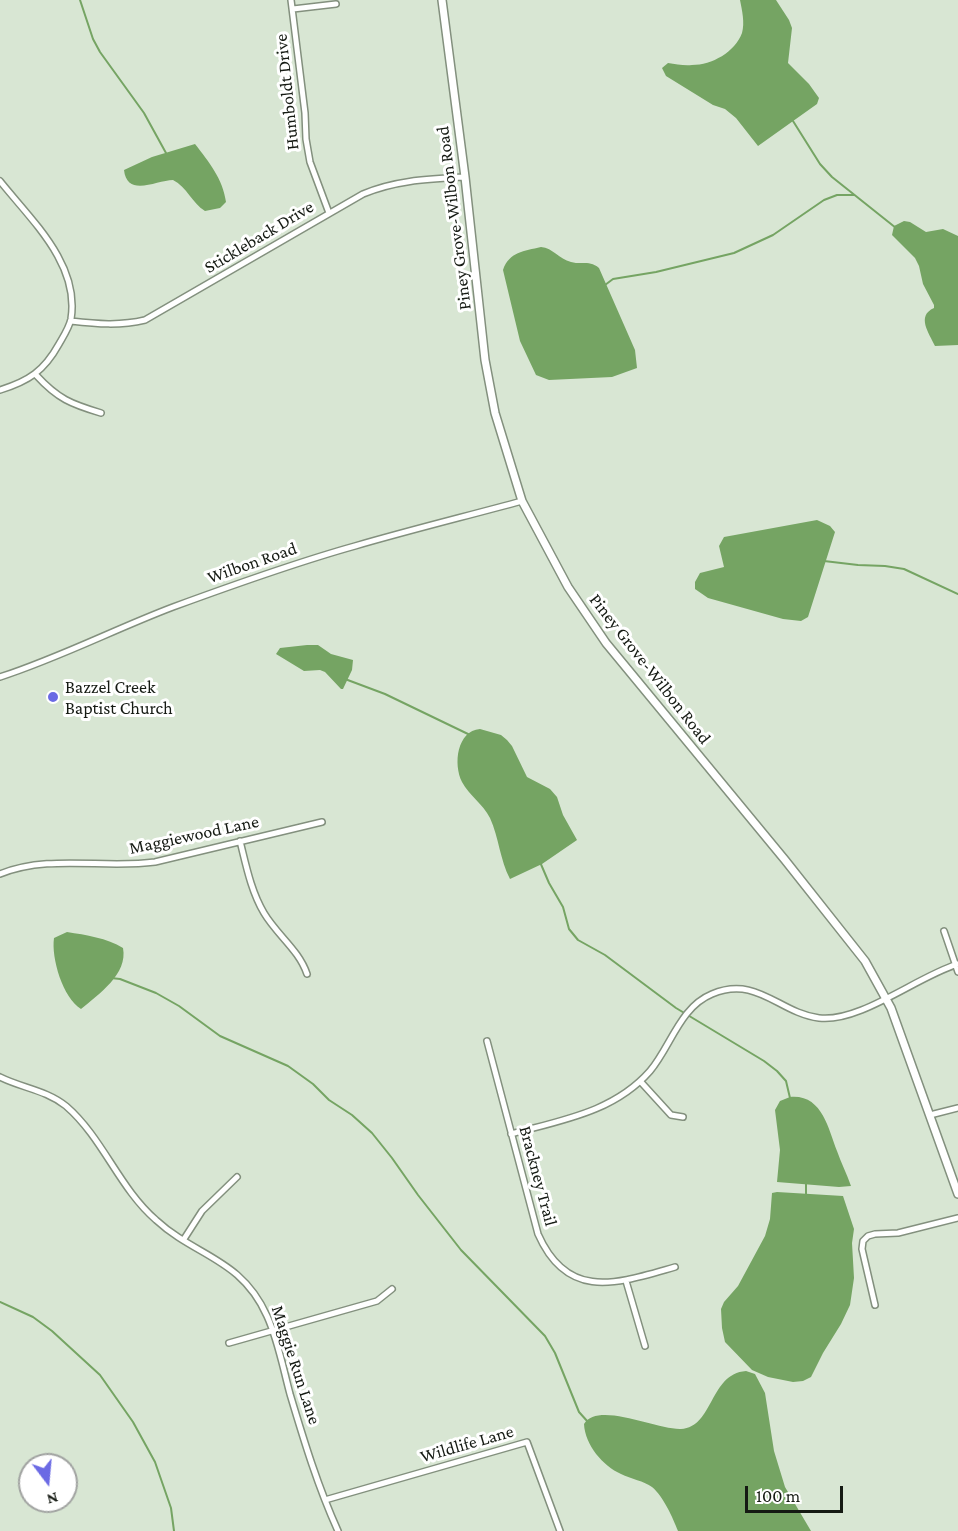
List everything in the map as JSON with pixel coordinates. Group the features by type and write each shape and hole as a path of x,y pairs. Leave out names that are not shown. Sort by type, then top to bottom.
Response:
{"street":[{"name":"Humboldt Drive","path":"291,0 310,162 330,213"},
{"name":"Piney Grove-Wilbon Road","path":"442,0 489,381 497,422 522,501 568,587 606,643 854,946 886,998 958,1194"},
{"path":"293,9 336,4"},
{"name":"Stickleback Drive","path":"71,321 128,325 145,320 330,213 378,188 416,179 465,177"},
{"path":"0,181 50,245 66,272 71,294 71,321 54,353 36,375 0,390"},
{"path":"36,375 52,392 74,405 101,413"},
{"name":"Wilbon Road","path":"0,677 173,607 297,563 522,501"},
{"name":"Maggiewood Lane","path":"0,874 35,864 57,862 128,865 155,862 322,822"},
{"path":"240,841 258,901 272,925 302,959 307,974"},
{"path":"944,931 958,972"},
{"path":"511,1134 594,1110 614,1101 640,1081 658,1060 691,1007 719,991 738,988 755,991 797,1011 820,1018 852,1014 956,964"},
{"name":"Brackney Trail","path":"487,1041 538,1234 548,1253 560,1267 585,1280 601,1283 626,1281 675,1267"},
{"name":"Maggie Run Lane","path":"0,1077 41,1091 65,1106 83,1123 141,1205 164,1227 225,1264 244,1280 260,1302 273,1331 306,1450 338,1531"},
{"path":"640,1081 671,1114 683,1117"},
{"path":"930,1115 958,1108"},
{"path":"184,1239 202,1211 237,1177"},
{"path":"876,1305 862,1249 863,1241 868,1236 898,1233 958,1218"},
{"path":"626,1281 645,1347"},
{"path":"229,1343 377,1301 392,1289"},
{"name":"Wildlife Lane","path":"325,1500 527,1443 560,1531"}],"shaded area":[{"path":"740,0 776,0 792,28 788,63 819,98 817,104 758,146 736,118 725,109 713,105 666,76 662,68 668,63 689,65 707,63 722,56 734,46 743,29"},
{"path":"195,144 219,178 226,202 220,208 205,211 173,180 144,186 131,183 126,178 124,170 152,157"},
{"path":"904,221 926,232 943,229 958,236 958,345 935,346 927,330 926,315 934,308 934,305 923,284 915,258 892,235 894,226"},
{"path":"541,247 549,249 567,261 588,263 599,268 635,350 637,368 612,377 549,380 536,375 520,341 503,270 513,256"},
{"path":"817,520 830,526 835,532 808,617 801,621 783,619 708,598 695,589 695,582 700,573 724,567 719,546 724,537"},
{"path":"318,645 331,654 353,660 352,670 343,689 325,672 304,671 276,654 280,648"},
{"path":"480,729 501,735 507,740 527,777 550,789 557,797 563,815 577,840 542,864 510,879 490,818 465,787 459,775 458,758 462,742 472,731"},
{"path":"67,932 103,939 123,948 121,966 117,975 104,990 81,1009 64,987 54,956 54,938"},
{"path":"790,1097 810,1101 822,1114 851,1186 777,1182 780,1150 775,1110 780,1101"},
{"path":"772,1193 843,1196 854,1229 852,1243 854,1278 850,1305 811,1377 803,1381 793,1382 768,1377 752,1370 725,1342 722,1328 721,1309 738,1286 765,1236 770,1219"},
{"path":"746,1371 755,1374 765,1393 774,1451 785,1487 811,1531 678,1531 664,1501 652,1487 614,1470 596,1454 588,1440 584,1424 591,1418 602,1415 629,1418 671,1428 681,1429 692,1426 700,1420 725,1381 734,1374"}],"waterway":[{"path":"80,0 93,39 100,52 144,113 166,153"},
{"path":"793,121 820,164 832,177 896,228"},
{"path":"605,285 613,279 656,272 734,253 773,235 824,200 837,195 854,195"},
{"path":"824,561 904,569 958,594"},
{"path":"345,679 385,694 468,734"},
{"path":"540,862 563,907 569,929 578,940 605,955 676,1008 764,1061 786,1081 790,1098"},
{"path":"111,978 120,979 156,993 179,1006 220,1036 288,1066 372,1133 461,1250 545,1336 555,1353 579,1412 588,1422"},
{"path":"806,1183 806,1195"},
{"path":"0,1302 33,1317 52,1331 100,1375 133,1422 155,1462 171,1508 174,1531"}],"place":[{"name":"Bazzel Creek Baptist Church","path":"53,697"}]}
